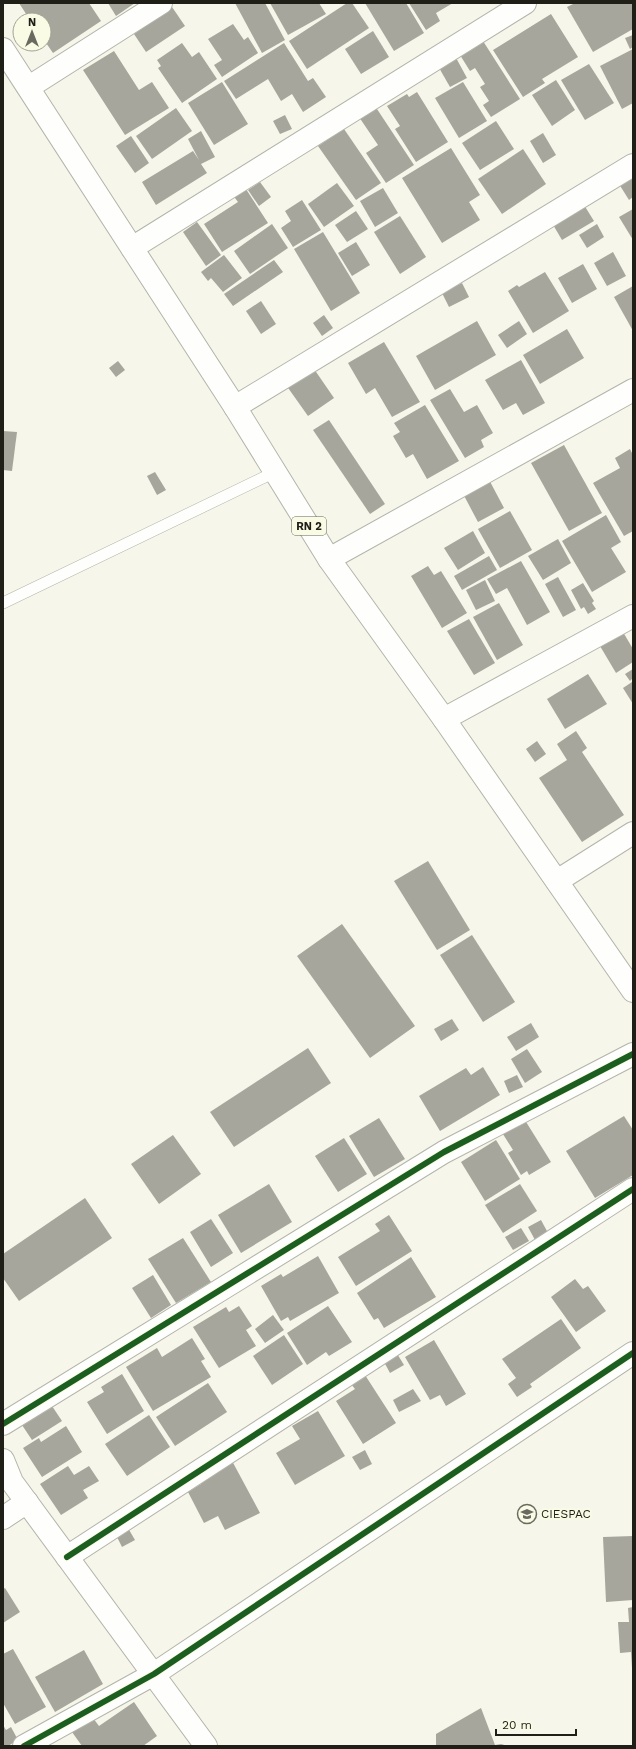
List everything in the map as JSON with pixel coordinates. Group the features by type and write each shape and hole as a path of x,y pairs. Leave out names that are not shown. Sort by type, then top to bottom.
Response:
{"main road":[{"path":"29,87 161,3"},
{"path":"132,248 525,3"},
{"name":"RN 2","path":"3,49 235,407 330,559 444,719 633,991"},
{"path":"235,407 633,165"},
{"path":"330,559 633,390"},
{"path":"444,719 633,616"},
{"path":"557,881 633,833"},
{"path":"3,1424 444,1152 633,1054"},
{"path":"67,1557 633,1188"},
{"path":"24,1746 154,1674 633,1353"},
{"path":"3,1460 12,1482 206,1746"},
{"path":"3,1518 27,1502"}],"lane":[{"path":"3,603 275,472"}],"building":[{"path":"19,3 89,3 101,21 53,53 52,12 25,12"},
{"path":"108,3 135,3 116,16"},
{"path":"235,3 265,3 285,40 262,53"},
{"path":"270,3 319,3 326,14 288,35"},
{"path":"347,3 352,3 369,28 307,69 289,41"},
{"path":"365,3 406,3 424,33 394,51"},
{"path":"409,3 453,3 436,13 440,21 426,30"},
{"path":"575,3 633,3 633,29 593,52 567,7"},
{"path":"172,7 185,26 146,52 134,34"},
{"path":"551,14 578,57 542,79 545,83 523,97 493,50"},
{"path":"233,24 244,40 248,37 258,53 222,77 214,65 222,60 208,39"},
{"path":"373,31 389,57 361,74 345,49"},
{"path":"633,35 633,47 630,49 625,38"},
{"path":"483,41 520,99 491,117 483,105 489,101 480,87 485,84 475,68 470,71 460,55"},
{"path":"182,43 192,57 199,52 217,79 182,103 158,68 161,66 157,60"},
{"path":"284,43 308,81 313,78 326,97 303,112 292,94 281,101 268,79 236,99 224,81"},
{"path":"633,49 633,103 622,109 600,66"},
{"path":"114,51 139,90 152,82 169,108 125,135 83,70"},
{"path":"455,56 467,78 450,87 438,66"},
{"path":"589,64 614,103 585,120 561,80"},
{"path":"556,80 575,110 552,126 532,95"},
{"path":"222,82 248,124 214,145 188,103"},
{"path":"463,82 487,121 459,138 435,98"},
{"path":"417,92 448,142 416,162 395,129 400,126 387,106 407,94 409,97"},
{"path":"375,106 414,165 386,183 366,153 378,145 359,117"},
{"path":"176,108 192,131 152,159 136,136"},
{"path":"285,115 292,129 280,134 273,121"},
{"path":"496,121 514,149 480,170 462,143"},
{"path":"344,129 381,183 356,200 318,146"},
{"path":"201,131 215,157 201,164 207,173 156,205 142,182 193,151 199,160 188,139"},
{"path":"543,133 556,155 543,163 530,141"},
{"path":"131,136 149,163 135,173 116,146"},
{"path":"451,148 480,195 469,202 480,220 442,243 402,178"},
{"path":"523,149 546,184 502,214 478,179"},
{"path":"633,175 633,197 629,200 619,184"},
{"path":"260,182 271,197 259,206 248,190"},
{"path":"337,183 354,206 324,227 308,204"},
{"path":"244,186 268,223 222,252 204,224 238,202 232,194"},
{"path":"383,188 398,213 375,227 360,201"},
{"path":"302,200 321,230 293,247 281,228 291,221 285,211"},
{"path":"584,205 594,221 562,240 552,223"},
{"path":"633,209 633,240 619,217"},
{"path":"356,211 368,229 347,242 335,225"},
{"path":"400,216 426,257 400,274 374,232"},
{"path":"197,222 221,255 206,266 183,232"},
{"path":"272,224 288,248 250,274 234,251"},
{"path":"597,224 604,237 587,248 579,235"},
{"path":"323,232 360,293 331,311 294,249"},
{"path":"356,242 370,265 352,276 338,253"},
{"path":"613,252 626,276 607,286 594,263"},
{"path":"224,255 242,278 223,292 211,278 208,281 201,272"},
{"path":"274,260 283,272 233,306 224,294"},
{"path":"583,264 597,289 572,303 558,278"},
{"path":"545,272 569,311 533,333 508,291 517,285 519,287"},
{"path":"462,283 469,297 449,307 442,293"},
{"path":"633,286 633,331 614,297"},
{"path":"261,301 276,324 261,334 246,311"},
{"path":"324,315 333,328 322,336 313,323"},
{"path":"477,321 496,355 435,390 416,356"},
{"path":"519,321 527,334 507,348 498,335"},
{"path":"567,329 584,358 540,384 523,355"},
{"path":"384,342 420,402 392,417 375,388 366,394 348,363"},
{"path":"521,360 545,403 523,415 516,403 503,410 485,380"},
{"path":"118,361 125,370 116,377 109,368"},
{"path":"312,366 334,398 308,416 286,385"},
{"path":"450,389 464,412 477,405 493,433 481,440 484,447 465,458 430,400"},
{"path":"425,405 459,461 427,479 413,454 406,458 393,436 400,432 394,423"},
{"path":"329,420 385,504 370,514 313,430"},
{"path":"3,431 17,432 12,471 3,470"},
{"path":"564,445 602,513 569,531 531,463"},
{"path":"630,449 633,455 633,531 624,536 593,483 620,468 615,458"},
{"path":"155,472 166,490 157,495 147,476"},
{"path":"487,476 504,508 478,522 461,490"},
{"path":"510,511 532,550 500,568 478,529"},
{"path":"606,515 621,542 611,548 626,572 592,592 562,541"},
{"path":"473,531 485,553 458,570 444,548"},
{"path":"558,539 571,563 543,580 528,556"},
{"path":"489,556 497,570 462,590 454,576"},
{"path":"521,561 550,612 527,625 507,588 496,594 487,579"},
{"path":"428,566 434,575 441,571 467,613 442,628 411,576"},
{"path":"558,577 576,610 563,617 545,584"},
{"path":"485,580 495,601 476,610 466,590"},
{"path":"583,583 594,601 592,603 596,609 588,614 584,607 581,609 571,590"},
{"path":"499,603 523,645 497,660 473,617"},
{"path":"469,619 495,663 474,675 447,631"},
{"path":"623,632 633,649 633,662 616,673 600,646"},
{"path":"633,669 633,678 630,681 625,674"},
{"path":"588,674 607,704 565,729 547,699"},
{"path":"632,682 633,684 633,704 623,688"},
{"path":"576,731 587,748 582,752 624,815 582,842 539,778 567,760 557,744"},
{"path":"537,741 546,754 535,762 526,749"},
{"path":"428,861 470,930 437,950 394,881"},
{"path":"342,924 415,1026 370,1058 297,956"},
{"path":"472,935 515,1002 483,1022 440,955"},
{"path":"452,1019 459,1030 441,1041 434,1029"},
{"path":"531,1023 539,1037 516,1051 507,1037"},
{"path":"308,1048 331,1083 234,1147 210,1112"},
{"path":"527,1049 542,1072 525,1083 511,1059"},
{"path":"483,1067 500,1095 440,1131 419,1096 466,1068 471,1075"},
{"path":"517,1075 523,1087 509,1093 504,1081"},
{"path":"624,1116 633,1130 633,1175 595,1198 566,1151"},
{"path":"523,1117 551,1162 529,1175 527,1171 521,1175 508,1153 513,1150 501,1131"},
{"path":"379,1118 405,1159 374,1177 349,1136"},
{"path":"173,1135 201,1174 159,1204 131,1164"},
{"path":"344,1138 367,1174 338,1192 315,1156"},
{"path":"496,1140 520,1179 485,1201 461,1162"},
{"path":"269,1184 292,1222 241,1253 218,1215"},
{"path":"520,1184 537,1211 503,1233 485,1205"},
{"path":"85,1198 112,1238 19,1301 3,1278 3,1254"},
{"path":"389,1215 412,1251 356,1286 338,1257 380,1231 375,1224"},
{"path":"211,1219 233,1253 211,1267 190,1232"},
{"path":"541,1220 548,1233 535,1240 528,1227"},
{"path":"521,1228 529,1241 513,1250 505,1237"},
{"path":"183,1238 211,1282 176,1303 148,1259"},
{"path":"318,1256 339,1293 290,1321 288,1317 281,1321 261,1286 281,1274 283,1277"},
{"path":"411,1257 436,1297 384,1328 378,1318 374,1320 357,1293"},
{"path":"153,1275 171,1305 151,1318 132,1288"},
{"path":"575,1279 583,1289 588,1286 606,1311 576,1332 551,1297"},
{"path":"239,1306 252,1326 246,1330 256,1346 219,1368 193,1327 226,1307 229,1312"},
{"path":"328,1306 352,1342 329,1356 326,1352 307,1365 287,1333"},
{"path":"273,1315 284,1330 265,1343 255,1329"},
{"path":"561,1319 581,1348 530,1384 532,1387 517,1397 508,1384 516,1378 502,1359"},
{"path":"284,1335 303,1364 272,1385 253,1356"},
{"path":"192,1338 205,1359 201,1361 211,1377 153,1411 126,1367 157,1348 162,1357"},
{"path":"434,1340 466,1394 446,1406 440,1395 430,1400 405,1357"},
{"path":"396,1352 404,1365 390,1373 383,1360"},
{"path":"122,1374 144,1411 107,1434 87,1402 104,1392 101,1387"},
{"path":"365,1375 396,1423 363,1444 336,1401 355,1389 351,1384"},
{"path":"208,1383 227,1412 175,1446 156,1417"},
{"path":"413,1389 421,1401 399,1412 393,1400"},
{"path":"52,1406 62,1421 32,1440 22,1425"},
{"path":"318,1411 345,1456 295,1485 276,1453 300,1439 292,1426"},
{"path":"149,1415 170,1447 127,1476 105,1444"},
{"path":"66,1426 82,1452 42,1477 23,1448 39,1438 41,1442"},
{"path":"365,1450 372,1464 360,1470 352,1457"},
{"path":"231,1459 260,1513 225,1530 218,1516 204,1523 188,1492 201,1484 197,1477"},
{"path":"68,1466 74,1475 89,1466 99,1481 83,1490 88,1498 61,1515 40,1484"},
{"path":"128,1528 135,1540 122,1547 116,1535"},
{"path":"633,1536 633,1600 606,1602 603,1537"},
{"path":"5,1588 20,1612 3,1623 3,1589"},
{"path":"633,1607 632,1668 631,1652 620,1653 618,1622 629,1622 628,1608"},
{"path":"13,1649 46,1707 15,1724 3,1703 3,1654"},
{"path":"84,1650 103,1684 55,1712 35,1677"},
{"path":"134,1702 157,1736 143,1746 82,1746 72,1732 93,1718 99,1726"},
{"path":"481,1708 495,1745 501,1744 508,1746 436,1746 436,1734"},
{"path":"3,1725 6,1730 11,1727 18,1740 8,1746 3,1746"}],"cycle path":[{"path":"3,1424 444,1152 633,1054"},
{"path":"67,1557 633,1189"},
{"path":"24,1746 154,1674 633,1353"}],"place":[{"name":"CIESPAC","path":"527,1514"}]}
